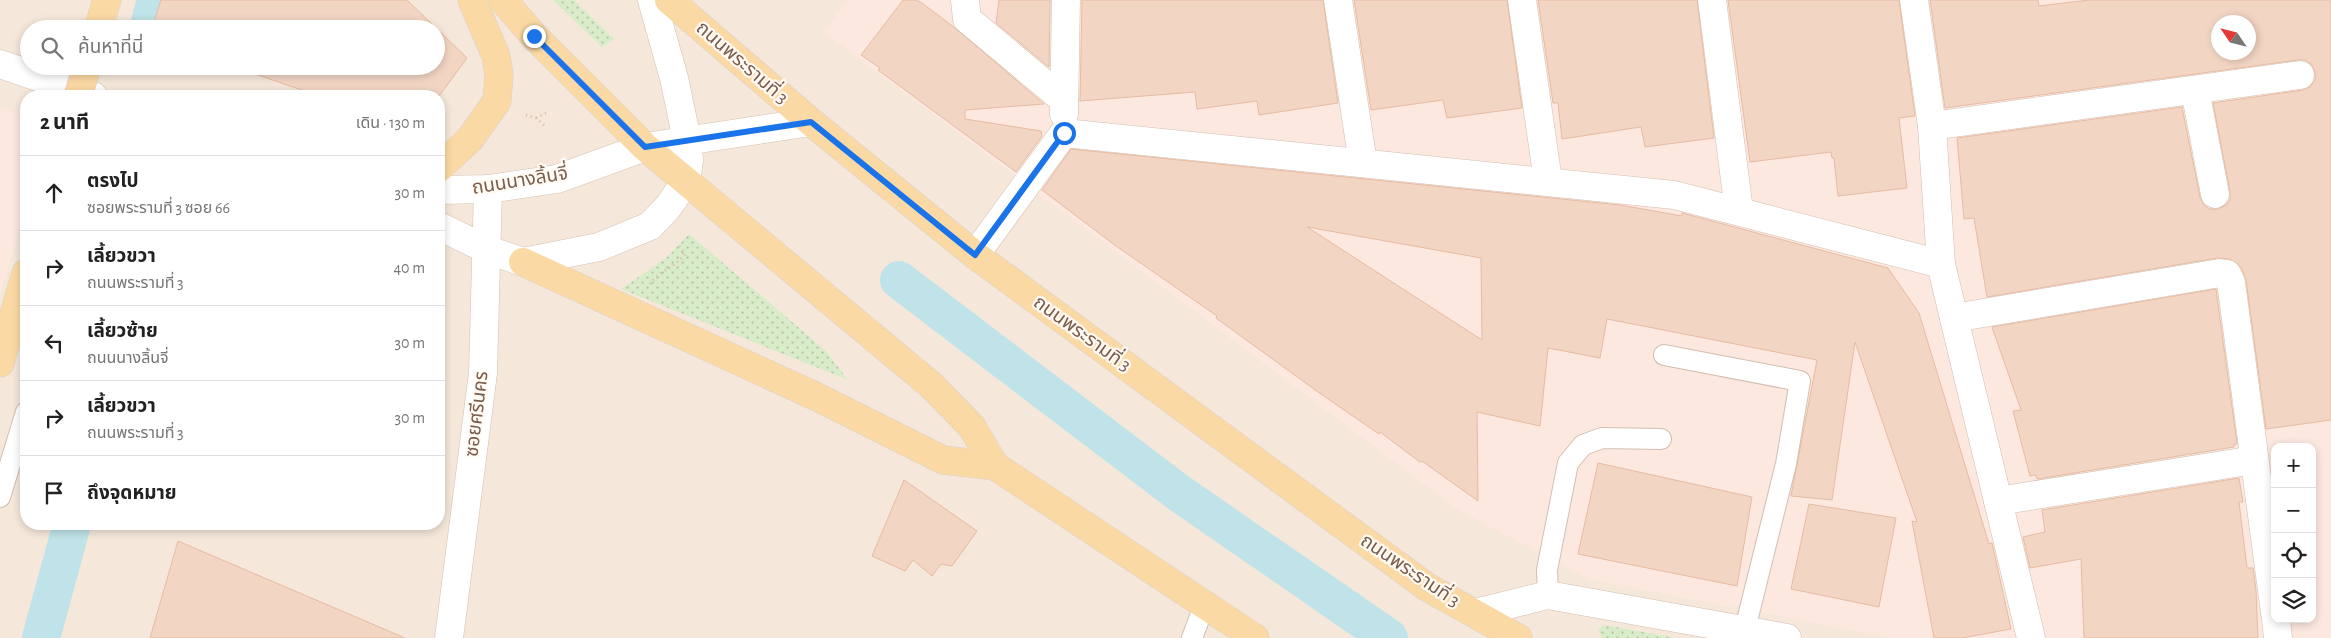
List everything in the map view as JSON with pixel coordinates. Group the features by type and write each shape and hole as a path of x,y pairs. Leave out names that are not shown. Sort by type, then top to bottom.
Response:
{"main road":[{"path":"101,20 107,0"},
{"path":"472,0 534,36"},
{"path":"445,162 470,139 497,101 499,75 496,56 472,0"},
{"path":"503,0 534,36 645,147 931,386 972,427 995,466 1255,638"},
{"name":"ถนนพระรามที่ 3","path":"669,0 811,122 975,255 1427,587 1518,638"},
{"path":"80,90 84,75"},
{"path":"522,262 815,396 943,460 995,466"},
{"path":"0,363 20,294"}],"street":[{"path":"445,229 488,250 522,262 599,247 650,226 668,207 686,181 689,160 687,140 674,78 652,0"},
{"path":"965,0 967,19 1064,100"},
{"path":"975,255 1064,133 1066,0"},
{"path":"1338,0 1363,162"},
{"path":"1522,0 1548,181"},
{"path":"1712,0 1739,212"},
{"path":"1914,0 1932,126 1941,264 2031,638"},
{"path":"1,68 20,74"},
{"path":"24,75 73,90"},
{"path":"1932,126 2300,75"},
{"path":"2195,90 2215,194"},
{"name":"ถนนนางลิ้นจี่","path":"445,190 488,189 557,179 645,147 811,122"},
{"path":"1064,133 1674,195 1941,264"},
{"name":"ซอยศรีนคร","path":"449,638 483,374 488,250 488,189"},
{"path":"1954,318 2220,273 2228,274 2231,282 2271,584"},
{"path":"1998,501 2254,460"},
{"path":"1475,613 1548,595 1787,638"},
{"path":"2276,623 2278,638"}],"lane":[{"path":"1664,355 1800,381 1786,464 1745,629"},
{"path":"0,497 20,432"},
{"path":"1548,595 1547,570 1568,463 1583,445 1602,438 1662,440"},
{"path":"1192,638 1204,606"}],"path":[{"path":"536,118 548,112"},
{"path":"518,113 536,118 546,126"},
{"path":"647,290 656,275 680,260 685,254 678,245"}],"shaded area":[{"path":"0,0 2331,0 2331,638 0,638"},
{"path":"848,0 2331,0 2331,638 1892,638 1589,579 1459,510 824,32"},
{"path":"0,107 20,114 20,225 0,296"}],"green space":[{"path":"553,0 574,0 614,39 602,47"},
{"path":"689,234 825,350 848,380 621,289 666,258"},
{"path":"1604,625 1676,638 1602,638 1598,629"}],"building":[{"path":"161,0 407,0 428,20 155,20"},
{"path":"903,0 917,0 922,3 955,28 1044,104 965,110 965,119 1041,131 1042,136 1016,172 878,70 880,68 861,55"},
{"path":"999,0 1050,0 1049,67 996,23"},
{"path":"1082,0 1323,0 1338,103 1259,115 1257,101 1197,109 1195,92 1080,101"},
{"path":"1354,0 1507,0 1522,108 1447,118 1443,100 1371,110"},
{"path":"1538,0 1697,0 1714,138 1645,147 1641,127 1562,139 1558,103 1553,103"},
{"path":"1728,0 1899,0 1915,116 1899,118 1907,188 1838,196 1834,158 1832,158 1831,152 1750,162"},
{"path":"1930,0 2038,0 2039,6 2089,0 2331,0 2331,420 2266,429 2246,280 2241,267 2230,259 2217,258 1987,297 1974,218 1964,219 1957,138 2182,107 2200,197 2204,205 2209,209 2218,209 2226,205 2230,200 2230,192 2213,103 2303,90 2310,87 2315,80 2315,72 2312,65 2305,60 1945,108"},
{"path":"445,37 467,58 443,90 302,90 258,75 445,75"},
{"path":"1071,149 1620,205 1682,216 1682,213 1888,268 1919,313 1989,544 1992,543 2011,629 1962,638 1934,638 1912,521 1917,522 1855,342 1832,500 1791,496 1817,360 1607,319 1600,358 1548,348 1540,426 1477,412 1478,501 1422,461 1420,462 1380,432 1379,434 1318,392 1216,318 1217,316 1116,246 1042,190","holes":["1307,227 1481,258 1482,340"]},
{"path":"2216,289 2237,444 2234,444 2234,447 2037,479 2036,475 2030,476 2013,411 2021,410 1992,327"},
{"path":"1598,463 1752,497 1737,586 1578,554"},
{"path":"2239,478 2243,502 2239,502 2247,568 2253,568 2256,590 2258,638 2084,638 2081,559 2030,568 2023,537 2045,532 2042,510"},
{"path":"904,480 977,531 952,566 941,564 932,576 913,560 905,571 872,556"},
{"path":"1809,504 1896,518 1879,607 1791,589"},
{"path":"178,541 405,638 150,638"}],"waterway":[{"path":"150,20 156,0"},
{"path":"899,280 1179,493 1389,638"},
{"path":"41,638 70,530"}],"route":[{"path":"534,36 645,147 811,122 975,255 1064,133"}]}
